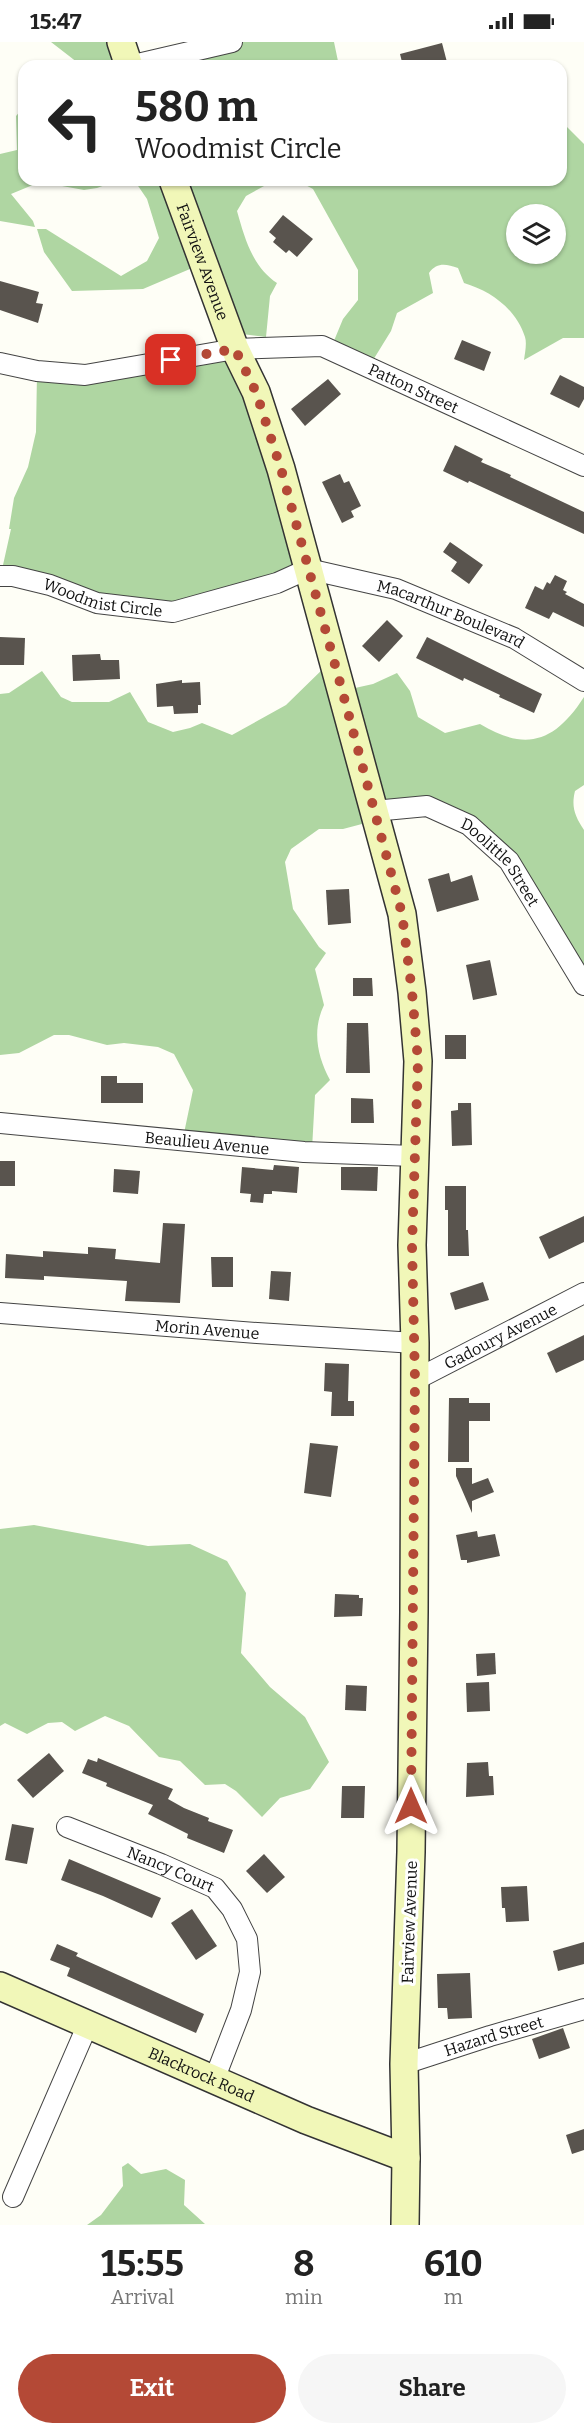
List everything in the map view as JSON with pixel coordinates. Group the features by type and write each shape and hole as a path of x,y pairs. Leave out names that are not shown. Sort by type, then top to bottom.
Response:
{"main road":[{"path":"121,42 127,60"},
{"name":"Fairview Avenue","path":"175,186 235,349 256,392 281,469 402,914 412,992 418,1061 412,1245 415,1380 411,1852 404,2064 405,2225"},
{"name":"Blackrock Road","path":"0,1986 306,2120 406,2158"}],"street":[{"path":"155,60 232,42"},
{"name":"Patton Street","path":"235,349 322,346 584,466"},
{"path":"0,363 37,371 85,375 235,349"},
{"name":"Woodmist Circle","path":"0,576 13,576 50,585 97,603 173,612 277,583 308,568"},
{"name":"Macarthur Boulevard","path":"308,568 396,589 514,639 584,681"},
{"name":"Doolittle Street","path":"374,811 426,806 469,825 509,861 584,985"},
{"name":"Beaulieu Avenue","path":"0,1123 257,1149 414,1156"},
{"name":"Gadoury Avenue","path":"415,1380 584,1293"},
{"name":"Morin Avenue","path":"0,1313 245,1333 415,1343"},
{"name":"Nancy Court","path":"67,1827 215,1888 232,1910 247,1940 250,1972 241,2010 214,2080"},
{"name":"Hazard Street","path":"404,2064 584,2009"},
{"path":"13,2198 88,2024"}],"green space":[{"path":"51,42 121,42 128,60 74,60"},
{"path":"222,42 334,42 338,60 133,60"},
{"path":"18,114 18,186 30,186 11,194 33,221 35,227 0,221 0,154 17,150 16,116"},
{"path":"567,127 584,144 584,338 563,338 524,360 525,337 509,310 493,296 464,283 458,268 442,265 435,267 429,273 433,293 397,313 391,331 370,365 331,348 343,319 358,300 358,270 313,189 307,186 567,186"},
{"path":"62,186 102,186 84,190"},
{"path":"138,186 264,186 246,196 237,211 255,260 261,269 277,283 270,296 266,337 242,334 307,564 217,597 151,605 1,574 11,529 9,529 14,498 28,467 36,432 37,373 202,350 233,333 204,263 143,289 72,291 44,252 37,229 46,229 121,276 147,261 159,238 147,199"},
{"path":"329,663 346,690 373,684 397,673 410,691 418,717 445,733 480,724 496,733 512,738 525,740 538,738 562,724 584,697 584,785 575,791 573,802 576,816 584,830 584,984 517,871 430,806 343,829 319,829 291,849 285,862 293,909 319,947 326,953 315,969 324,1005 317,1033 319,1052 330,1080 315,1095 312,1149 183,1138 193,1090 174,1054 158,1047 124,1043 107,1045 69,1035 54,1035 19,1053 0,1055 0,694 9,693 42,671 61,697 72,702 109,702 130,692 148,722 173,732 202,723 232,735 286,705"},
{"path":"34,1525 148,1546 190,1544 227,1561 246,1593 241,1653 270,1687 305,1717 329,1762 310,1789 280,1798 262,1817 236,1791 225,1784 205,1785 180,1761 159,1757 129,1726 105,1716 75,1731 62,1722 48,1723 27,1734 5,1723 0,1726 0,1529"},
{"path":"128,2163 141,2174 166,2169 185,2180 184,2205 205,2224 87,2225 101,2215 123,2186 122,2167"}],"building":[{"path":"442,43 446,60 402,60 400,54"},
{"path":"283,215 313,239 297,257 289,250 286,253 273,242 276,238 269,232"},
{"path":"0,281 39,292 36,303 43,304 38,323 0,310"},
{"path":"462,340 491,352 484,371 454,359"},
{"path":"560,375 584,387 584,399 579,408 550,394"},
{"path":"328,379 341,394 305,426 291,409"},
{"path":"455,445 483,459 481,462 584,512 584,534 443,471"},
{"path":"340,474 344,483 349,481 361,506 351,511 354,517 342,523 322,482"},
{"path":"450,542 483,565 469,584 451,571 457,562 443,552"},
{"path":"555,575 567,581 563,590 567,592 565,594 584,604 584,627 553,612 549,619 525,608 535,586 543,590 547,582 550,584"},
{"path":"387,620 403,636 379,662 362,646"},
{"path":"0,637 25,638 24,665 0,665"},
{"path":"427,637 542,694 534,713 464,678 463,681 416,658"},
{"path":"100,654 101,660 119,660 120,679 73,681 72,655"},
{"path":"182,680 182,683 200,682 201,705 198,705 198,713 174,714 173,706 157,707 156,684"},
{"path":"449,873 451,882 472,875 479,900 437,912 428,879"},
{"path":"349,889 351,923 328,925 326,890"},
{"path":"490,960 497,995 473,1000 466,965"},
{"path":"353,978 372,978 373,996 353,996"},
{"path":"347,1023 368,1023 370,1073 346,1073"},
{"path":"445,1035 466,1035 466,1059 445,1059"},
{"path":"101,1076 117,1076 117,1083 143,1083 143,1103 101,1103"},
{"path":"351,1098 373,1099 374,1123 351,1123"},
{"path":"458,1103 471,1103 472,1145 452,1146 451,1111 458,1110"},
{"path":"0,1161 15,1161 15,1186 0,1186"},
{"path":"274,1165 299,1167 297,1193 272,1191 272,1194 264,1194 263,1203 250,1202 251,1194 240,1193 242,1167 273,1170"},
{"path":"341,1167 378,1167 377,1191 341,1190"},
{"path":"114,1169 140,1171 138,1194 113,1192"},
{"path":"445,1186 466,1186 466,1230 468,1230 469,1256 448,1256 448,1210 445,1210"},
{"path":"584,1216 584,1242 549,1259 539,1237"},
{"path":"163,1223 185,1224 180,1303 125,1301 127,1281 44,1276 44,1280 5,1278 6,1254 43,1257 43,1251 88,1254 88,1247 116,1249 115,1259 160,1263"},
{"path":"211,1257 233,1257 233,1287 212,1287"},
{"path":"271,1271 291,1272 289,1301 269,1299"},
{"path":"483,1282 489,1300 455,1310 450,1293"},
{"path":"584,1335 584,1360 556,1373 547,1353"},
{"path":"325,1363 349,1364 348,1401 354,1401 354,1416 331,1416 332,1392 324,1391"},
{"path":"449,1398 469,1398 469,1403 490,1403 490,1421 469,1421 469,1462 448,1462"},
{"path":"310,1443 338,1446 331,1497 304,1493"},
{"path":"456,1468 472,1468 472,1484 488,1478 494,1492 472,1501 472,1513 456,1476"},
{"path":"477,1531 478,1537 495,1534 500,1556 467,1563 467,1560 461,1560 456,1535"},
{"path":"335,1594 359,1595 359,1598 363,1598 362,1616 334,1617"},
{"path":"495,1653 496,1674 477,1676 476,1654"},
{"path":"489,1682 490,1711 467,1712 466,1683"},
{"path":"346,1685 367,1686 366,1711 345,1710"},
{"path":"49,1753 64,1771 33,1798 17,1780"},
{"path":"98,1758 173,1789 168,1799 209,1818 208,1821 233,1830 224,1853 187,1838 188,1834 148,1814 153,1805 106,1786 107,1783 82,1773 88,1759 97,1762"},
{"path":"488,1762 489,1776 493,1776 494,1795 466,1797 467,1763"},
{"path":"342,1786 365,1786 364,1818 341,1818"},
{"path":"12,1824 34,1828 27,1864 5,1860"},
{"path":"264,1854 285,1877 267,1893 246,1871"},
{"path":"69,1859 161,1898 152,1918 61,1880"},
{"path":"527,1886 529,1921 506,1922 505,1908 502,1908 501,1887"},
{"path":"192,1909 217,1946 196,1960 171,1923"},
{"path":"584,1942 584,1964 558,1971 553,1951"},
{"path":"57,1944 78,1953 76,1956 204,2014 196,2033 67,1976 70,1968 50,1960"},
{"path":"470,1973 472,2018 448,2019 447,2008 438,2008 437,1974"},
{"path":"563,2028 570,2048 539,2059 532,2039"},
{"path":"584,2129 584,2150 572,2154 566,2135"}],"route":[{"path":"171,360 235,349 256,392 281,469 402,914 418,1061 412,1245 415,1380 411,1806"}]}
